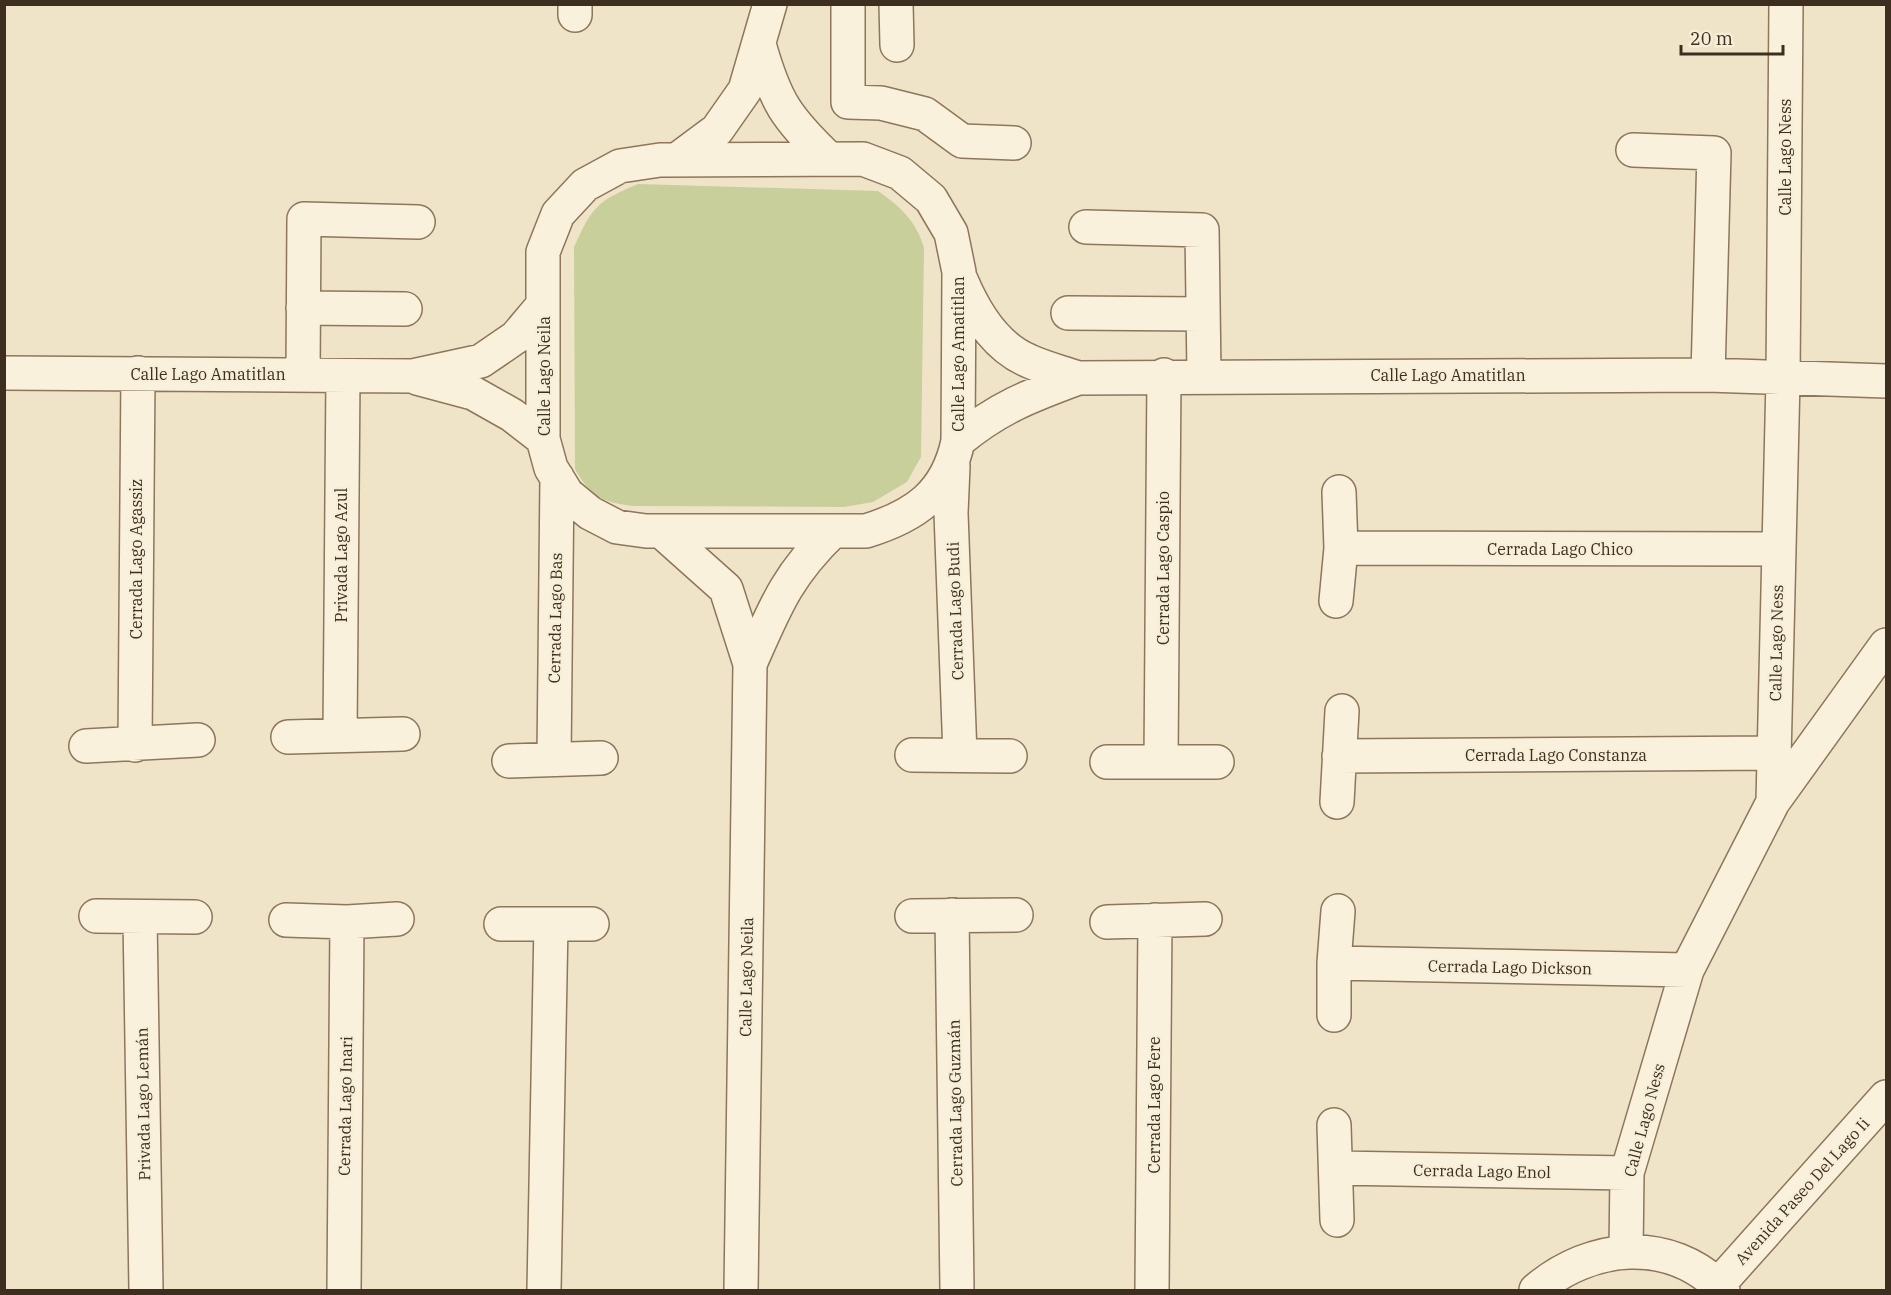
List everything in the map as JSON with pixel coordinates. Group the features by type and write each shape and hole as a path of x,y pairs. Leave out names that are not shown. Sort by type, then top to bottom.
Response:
{"street":[{"path":"678,159 717,130 744,90 770,4"},
{"path":"848,4 848,102 881,103 925,114 962,141 1014,143"},
{"path":"896,4 897,45"},
{"name":"Calle Lago Ness","path":"1626,1252 1627,1173 1687,970 1773,802 1783,379 1786,4"},
{"path":"759,44 772,88 796,128 830,159"},
{"path":"1633,150 1714,153 1708,375"},
{"name":"Calle Lago Amatitlan","path":"585,185 620,166 678,159 862,159 900,173 931,199 951,233 958,272 955,454"},
{"name":"Calle Lago Neila","path":"585,185 558,214 543,252 543,439 551,468 567,494 590,513 617,526 661,531 833,531"},
{"path":"303,375 304,219 418,222"},
{"path":"1086,227 1202,230 1204,375"},
{"path":"958,272 973,308 996,338 1026,360 1078,378"},
{"name":"Calle Lago Amatitlan","path":"4,374 412,376 481,361 516,337 543,305"},
{"path":"303,308 405,309"},
{"path":"1068,314 1202,314"},
{"name":"Cerrada Lago Agassiz","path":"135,745 138,373"},
{"name":"Privada Lago Azul","path":"340,735 342,375"},
{"name":"Calle Lago Amatitlan","path":"1078,378 1164,375 1708,375 1887,381"},
{"name":"Cerrada Lago Caspio","path":"1161,762 1164,375"},
{"name":"Calle Lago Amatitlan","path":"412,376 473,393 512,415 543,439"},
{"path":"750,664 782,591 806,557 833,531 866,531 898,521 926,500 955,454 988,416 1028,396 1078,378"},
{"name":"Cerrada Lago Budi","path":"955,454 951,513 960,755"},
{"name":"Cerrada Lago Bas","path":"554,759 557,477"},
{"path":"1336,601 1341,548 1339,492"},
{"path":"661,531 726,589 750,664"},
{"name":"Cerrada Lago Chico","path":"1341,548 1779,549"},
{"path":"1773,802 1887,645"},
{"name":"Calle Lago Neila","path":"741,1290 750,664"},
{"path":"1337,802 1342,711"},
{"path":"288,737 403,734"},
{"path":"86,746 198,740"},
{"name":"Cerrada Lago Constanza","path":"1339,756 1773,753"},
{"path":"912,755 1010,756"},
{"path":"508,760 601,758"},
{"path":"1107,762 1217,762"},
{"path":"1334,1015 1334,963 1338,911"},
{"name":"Cerrada Lago Guzmán","path":"952,915 957,1290"},
{"path":"912,916 1016,915"},
{"path":"96,916 195,917"},
{"name":"Privada Lago Lemán","path":"140,918 146,1290"},
{"path":"286,920 347,922 397,919"},
{"path":"1107,922 1205,919"},
{"name":"Cerrada Lago Fere","path":"1152,1290 1155,920"},
{"name":"Cerrada Lago Inari","path":"344,1290 347,922"},
{"path":"501,924 592,924"},
{"path":"544,1290 551,924"},
{"name":"Cerrada Lago Dickson","path":"1334,963 1687,970"},
{"name":"Avenida Paseo Del Lago Ii","path":"1720,1288 1887,1097"},
{"path":"1334,1125 1337,1220"},
{"name":"Cerrada Lago Enol","path":"1337,1168 1627,1173"},
{"path":"1536,1290 1553,1276 1575,1263 1600,1255 1626,1252 1651,1254 1677,1260 1720,1288"}],"green space":[{"path":"638,184 878,191 907,215 917,230 924,248 921,457 907,482 873,502 844,507 632,506 604,500 592,492 575,469 574,247 597,207 613,195"}]}
